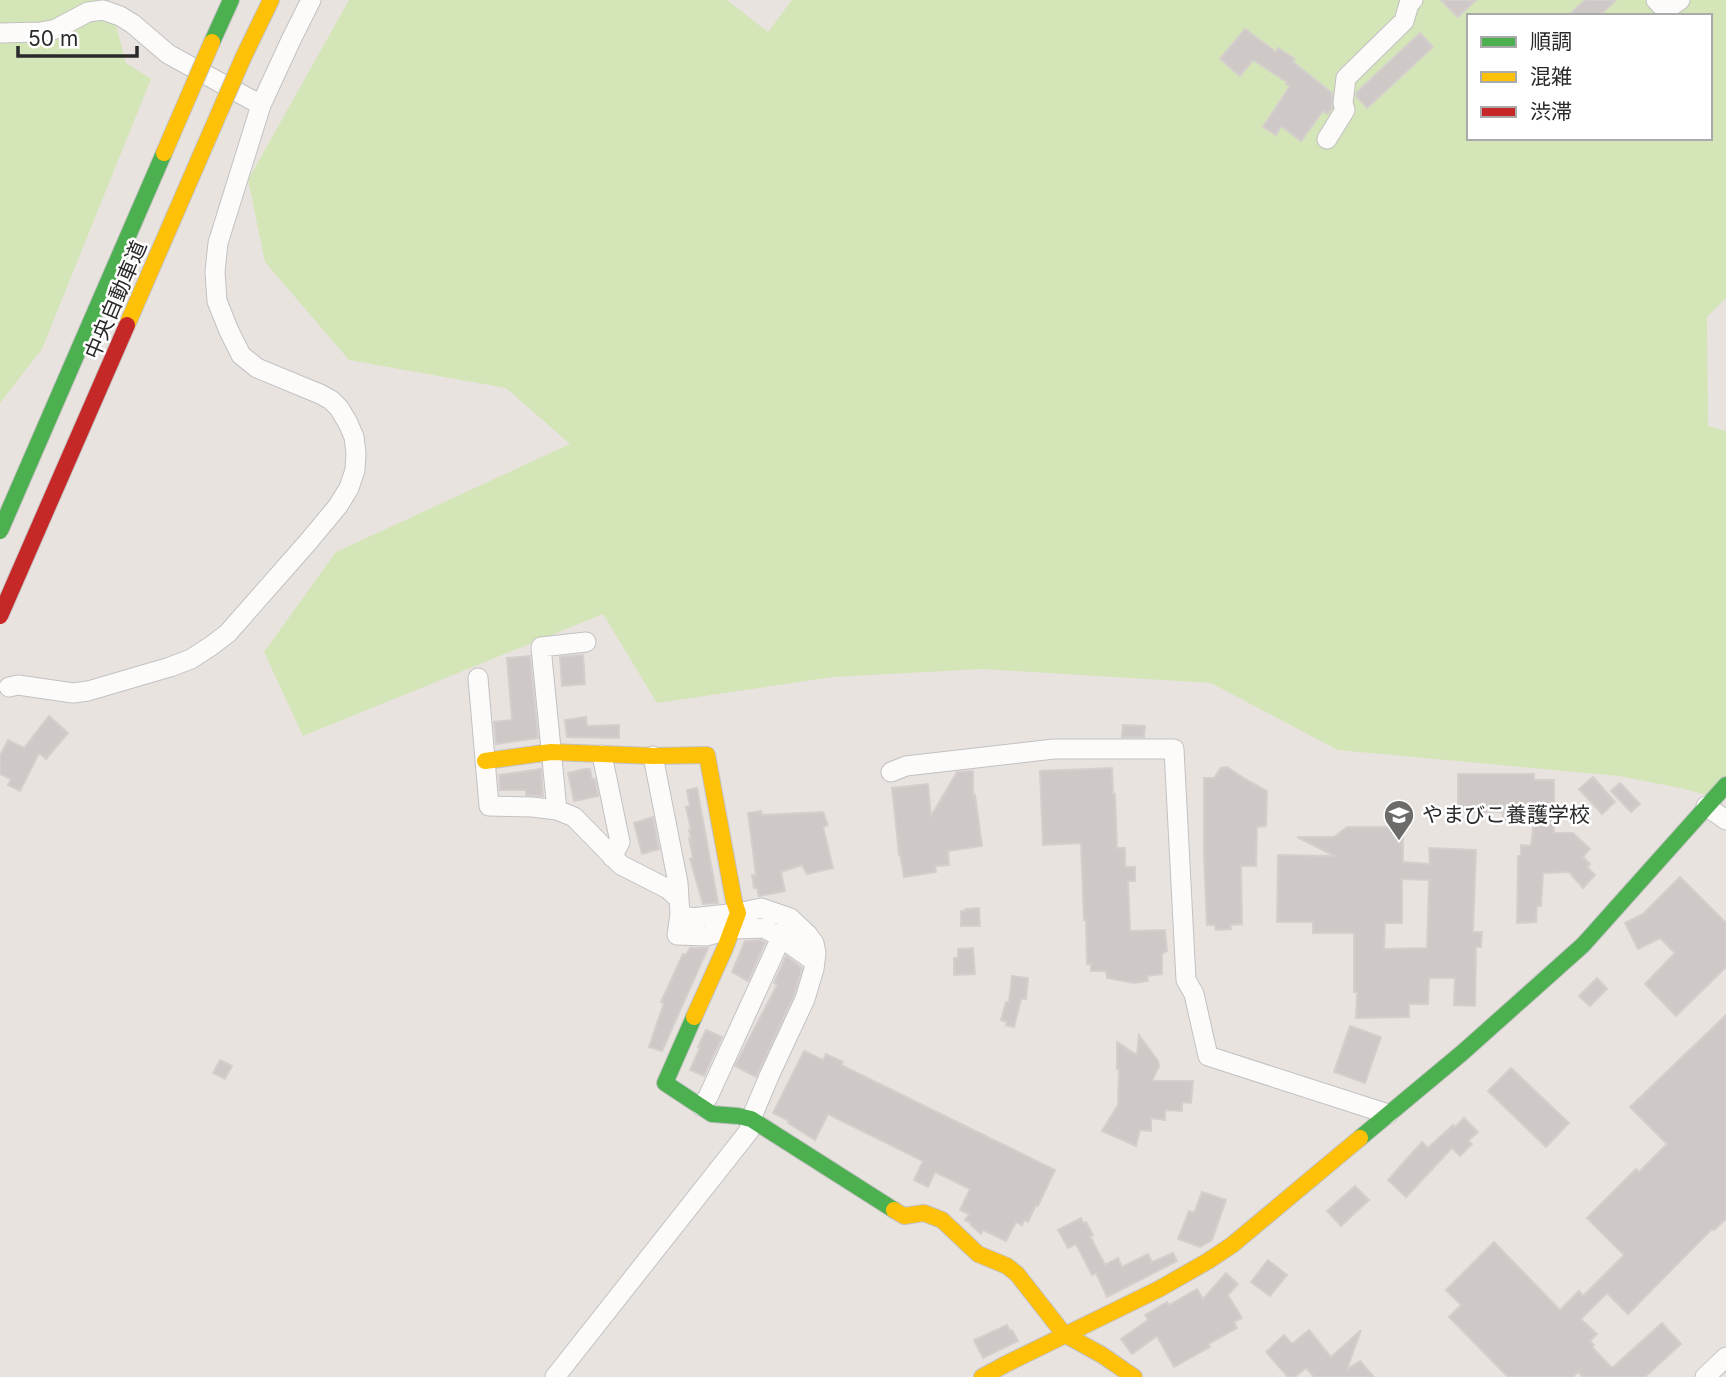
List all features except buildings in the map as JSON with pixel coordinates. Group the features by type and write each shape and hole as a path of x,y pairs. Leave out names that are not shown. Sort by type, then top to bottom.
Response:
{"main road":[{"name":"中央自動車道","path":"0,531 231,0"},
{"name":"中央自動車道","path":"0,616 243,58 271,0"},
{"path":"485,761 551,752 707,755 734,901 735,921 666,1083 712,1114 751,1119 904,1216 924,1213 942,1220 978,1254 1007,1266 1017,1274 1064,1334 1134,1377"},
{"path":"982,1377 1181,1278 1232,1245 1462,1053 1583,945 1726,785"}],"street":[{"path":"3,687 18,685 73,693 88,691 191,659 228,633 308,542 338,506 349,488 355,470 354,437 339,408 320,394 257,368 241,355 217,301 215,272 218,243 261,105 311,0"},
{"path":"1327,139 1345,110 1343,103 1346,78 1404,21 1409,4 1413,0"},
{"path":"1656,0 1666,10 1680,0"},
{"path":"0,33 56,29 88,12 103,10 133,24 168,54 261,105"},
{"path":"557,810 541,647 586,642"},
{"path":"478,678 489,806 557,810 574,817 621,865 668,889 679,907 691,918 735,921 764,928 815,962"},
{"path":"891,772 906,766 1054,749 1174,750 1186,980 1194,994 1208,1056 1388,1114"},
{"path":"602,755 620,842 612,857"},
{"path":"653,756 678,883 679,907"},
{"path":"1706,806 1726,820"},
{"path":"555,1377 749,1131 751,1119 770,1074 806,999 816,953 814,943 808,935 790,918 761,908 735,921"},
{"path":"701,1106 714,1085 790,918"},
{"path":"1705,1377 1726,1357"}],"green space":[{"path":"0,0 109,0 126,63 151,79 42,349 0,403"},
{"path":"349,0 727,0 768,32 792,0 1726,0 1726,298 1707,317 1708,426 1726,431 1726,800 1619,776 1338,750 1211,683 983,669 833,677 657,703 603,614 303,736 264,652 336,552 570,444 506,388 349,360 265,262 248,180"}],"traffic: fast":[{"path":"212,42 231,0"},
{"path":"0,531 164,153"},
{"path":"1360,1138 1462,1053 1583,945 1726,785"},
{"path":"694,1017 665,1083 712,1114 751,1119 894,1210"}],"traffic: slow":[{"path":"243,58 271,0"},
{"path":"164,153 212,42"},
{"path":"127,325 243,58"},
{"path":"485,761 551,752 707,755 738,913 694,1017"},
{"path":"982,1377 1159,1289 1208,1261 1232,1245 1360,1138"},
{"path":"894,1210 904,1216 924,1213 942,1220 978,1254 1007,1266 1017,1274 1064,1334 1134,1377"}],"traffic: jam":[{"path":"0,616 127,325"}],"place":[{"name":"やまびこ養護学校","path":"1399,842"}]}
